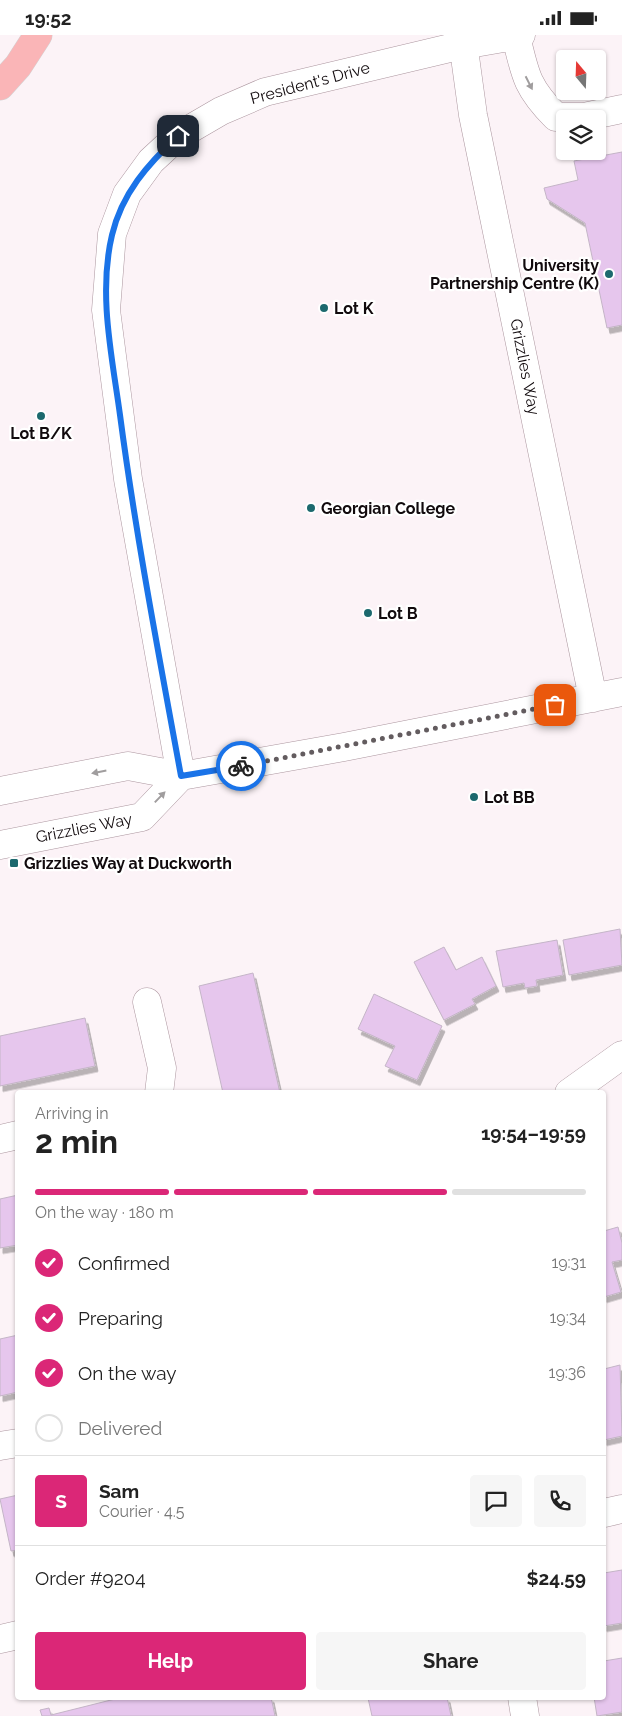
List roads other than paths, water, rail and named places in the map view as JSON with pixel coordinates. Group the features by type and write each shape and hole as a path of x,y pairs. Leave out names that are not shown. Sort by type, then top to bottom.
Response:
{"main road":[{"path":"0,86 18,66 38,35"}],"street":[{"name":"President's Drive","path":"181,776 128,479 106,310 112,234 127,194 151,161 172,143 221,111 265,92 462,40 519,36 529,82 537,98 556,117 584,117 622,109"},
{"name":"Grizzlies Way","path":"462,40 474,115 593,698"},
{"path":"0,791 128,766 181,776 344,747 622,692"},
{"name":"Grizzlies Way","path":"0,845 142,817 181,776"},
{"path":"147,1002 162,1069 159,1090"},
{"path":"572,1090 622,1055"},
{"path":"0,1139 15,1136"},
{"path":"0,1446 15,1444"},
{"path":"606,1513 622,1509"},
{"path":"0,1639 15,1636"},
{"path":"522,1700 525,1716"}],"place":[{"name":"University Partnership Centre (K)","path":"609,274"},
{"name":"Lot K","path":"324,308"},
{"name":"Lot B/K","path":"41,416"},
{"name":"Georgian College","path":"311,508"},
{"name":"Lot B","path":"368,613"},
{"name":"Lot BB","path":"474,797"},
{"name":"Grizzlies Way at Duckworth","path":"14,863"}]}
